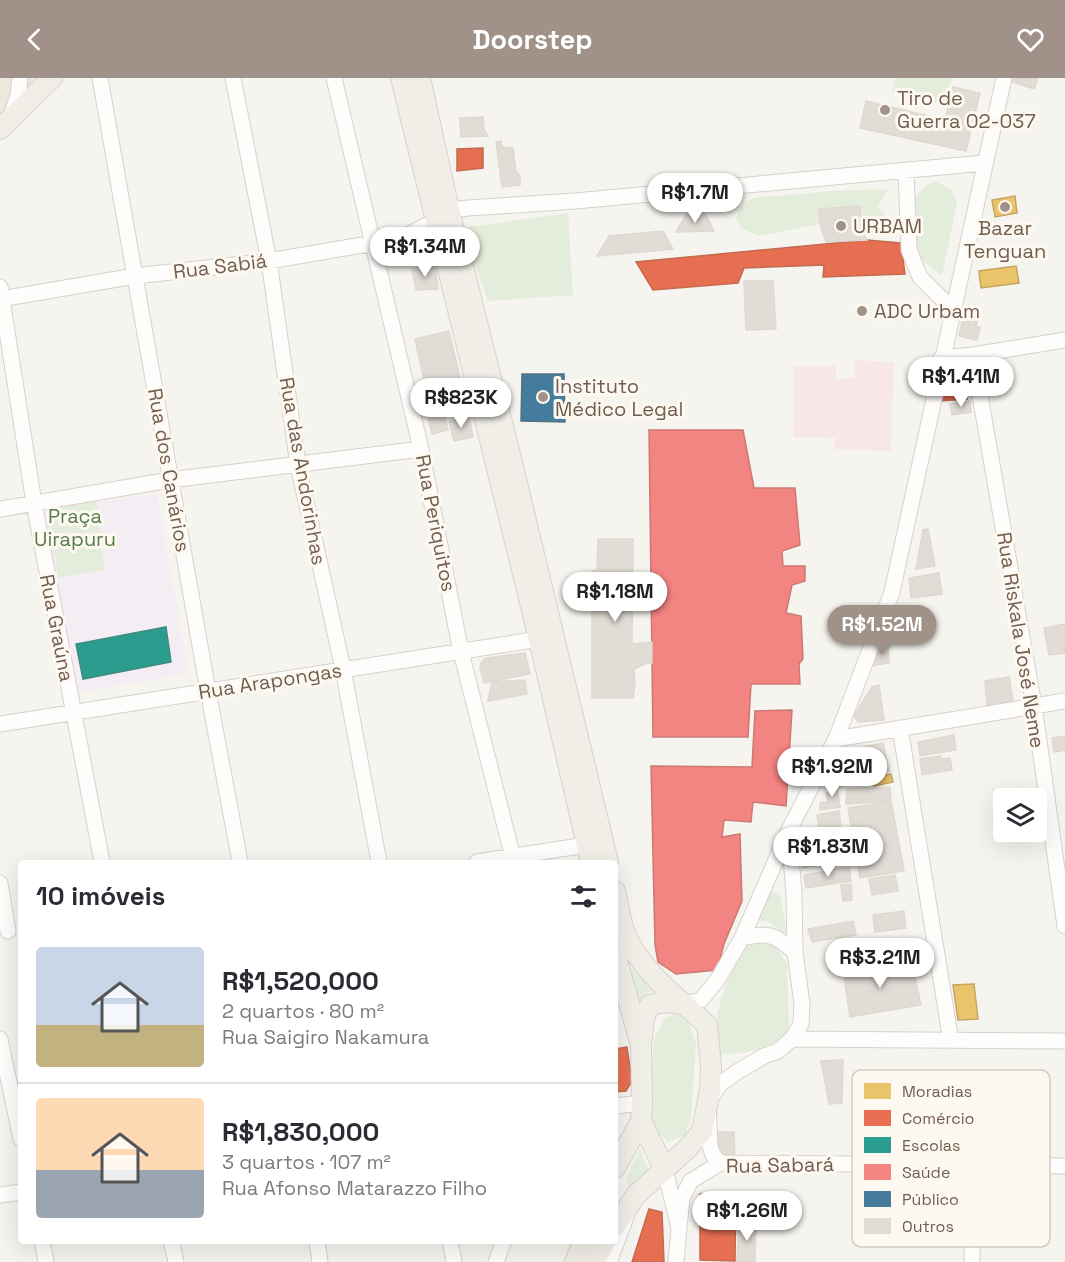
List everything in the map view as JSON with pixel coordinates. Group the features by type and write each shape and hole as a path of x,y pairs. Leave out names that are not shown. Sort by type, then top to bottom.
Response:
{"main road":[{"path":"401,78 507,442 608,860"},
{"path":"420,78 442,215 589,854"},
{"path":"5,124 40,81"},
{"path":"618,904 625,934 636,954 651,974 707,1025 711,1066 708,1102 702,1131 688,1148 636,1195 618,1222"},
{"path":"618,965 641,1046"},
{"path":"664,1170 642,1112 641,1046 644,1017 650,1005 664,1002 685,1004"},
{"path":"618,1162 642,1112"},
{"path":"575,1262 582,1244"},
{"path":"595,1262 604,1244"}],"street":[{"path":"5,124 18,96 20,78"},
{"name":"Rua dos Canários","path":"100,78 240,860"},
{"name":"Rua das Andorinhas","path":"233,78 270,261 298,465 343,669 379,860"},
{"name":"Rua Periquitos","path":"334,78 421,449 461,652 513,860"},
{"path":"685,1004 701,1000 718,980 742,938 789,830 836,739 892,592 941,358 1004,78"},
{"path":"442,215 984,163"},
{"path":"906,171 909,250 920,277 952,309"},
{"name":"Rua Sabiá","path":"1,295 135,276 270,261 374,243 408,235 442,215"},
{"name":"Rua Graúna","path":"1,295 34,503 102,860"},
{"path":"941,358 1065,340"},
{"name":"Rua Riskala José Neme","path":"973,355 1034,706 1065,926"},
{"path":"0,509 170,480 421,449"},
{"name":"Rua Arapongas","path":"0,724 539,639"},
{"path":"836,739 1065,701"},
{"path":"900,728 951,1041"},
{"path":"720,1163 713,1155 710,1146 708,1102 720,1084 737,1071 778,1051 792,1039 801,1024 802,1004 795,952 794,893 789,830"},
{"path":"513,860 589,854"},
{"path":"769,876 794,893"},
{"path":"0,883 10,931"},
{"path":"742,938 761,934 781,940 795,952"},
{"path":"801,1024 828,1038"},
{"path":"0,1039 18,1125"},
{"path":"792,1039 1065,1041"},
{"path":"618,1107 642,1112"},
{"name":"Rua Sabará","path":"676,1262 682,1198 691,1181 720,1163 852,1164"},
{"name":"Rua Sabará","path":"1050,1166 1065,1166"},
{"path":"664,1170 679,1228"},
{"path":"0,1195 18,1192"},
{"path":"618,1240 636,1195"},
{"path":"43,1244 46,1262"},
{"path":"172,1244 176,1262"},
{"path":"318,1244 320,1262"},
{"path":"451,1244 454,1262"},
{"path":"496,1262 503,1244"},
{"path":"609,1262 616,1244"},
{"path":"972,1247 972,1262"}],"shaded area":[{"path":"0,78 40,78 0,116"},
{"path":"855,360 894,362 891,451 834,449 835,438 793,437 794,366 836,366 836,378 855,379"},
{"path":"157,494 187,668 181,675 76,692 43,509"}],"green space":[{"path":"895,78 952,78 943,105 892,91"},
{"path":"935,181 952,190 957,202 942,276 917,256 915,198 925,186"},
{"path":"888,189 877,207 885,215 883,223 889,230 861,229 859,206 820,209 820,224 759,236 742,229 736,218 740,208 753,198"},
{"path":"568,213 573,295 488,301 462,228"},
{"name":"Praça Uirapuru","path":"96,499 105,570 58,578 47,504"},
{"path":"765,888 780,894 787,935 767,921 751,920"},
{"path":"770,940 787,963 789,1029 783,1036 767,1046 748,1052 719,1054 716,1026 718,1012 726,984 743,944"},
{"path":"623,962 658,989 648,993 636,1006"},
{"path":"677,1013 685,1014 696,1044 691,1118 685,1135 668,1142 655,1130 649,1109 654,1039 664,1019"},
{"path":"640,1148 650,1173 630,1186 626,1179"}],"building: Moradias":[{"name":"Bazar Tenguan","path":"1015,196 1017,213 995,217 992,200"},
{"path":"1016,266 1019,283 981,288 979,271"},
{"path":"865,754 869,780 855,783 851,757"},
{"path":"850,767 853,784 838,786 836,770"},
{"path":"891,774 893,782 874,786 872,777"},
{"path":"974,984 978,1019 958,1020 953,985"}],"building: Comércio":[{"path":"483,148 483,168 457,171 457,149"},
{"path":"867,240 901,243 905,274 823,277 824,265 744,268 738,283 653,290 636,262"},
{"path":"962,370 966,379 967,399 939,401 946,372"},
{"path":"627,1047 632,1081 626,1091 618,1092 618,1048"},
{"path":"700,1194 736,1196 735,1261 700,1260"},
{"path":"649,1209 662,1212 664,1262 632,1262"}],"building: Escolas":[{"path":"166,627 171,662 83,679 76,644"}],"building: Saúde":[{"path":"649,430 743,430 754,488 795,488 800,545 782,551 783,566 805,566 805,581 792,585 786,613 801,616 803,659 799,664 800,684 751,684 748,737 653,737"},
{"path":"792,710 786,806 753,802 751,822 724,820 722,837 740,834 742,901 724,944 717,970 676,974 658,962 655,945 651,766 752,767 755,711"}],"building: Público":[{"name":"Instituto Médico Legal","path":"522,374 564,374 565,422 521,421"}],"building: Outros":[{"path":"1011,78 1038,78 1034,89 1010,81"},
{"name":"Tiro de Guerra 02-037","path":"953,87 980,93 966,151 860,128 866,101 945,120"},
{"path":"483,117 484,129 488,136 461,137 460,118"},
{"path":"501,141 502,147 513,148 516,172 520,175 520,185 502,187 496,142"},
{"name":"URBAM","path":"860,206 861,229 867,240 826,242 820,224 819,209"},
{"path":"705,213 714,231 676,232 686,215"},
{"path":"663,231 673,249 597,256 609,236"},
{"path":"435,265 438,289 416,290 412,269"},
{"path":"744,281 773,281 776,329 746,330"},
{"path":"965,309 979,313 976,326 980,327 977,340 959,336"},
{"path":"449,331 468,412 445,417 448,430 432,434 426,408 430,407 415,339"},
{"path":"970,401 971,412 952,415 950,404"},
{"path":"469,417 473,437 454,441 449,422"},
{"path":"928,529 935,566 916,569 923,530"},
{"path":"598,539 633,539 632,644 652,642 652,663 634,669 633,698 592,698 592,571 597,570"},
{"path":"939,573 942,594 911,598 909,578"},
{"path":"1065,624 1065,653 1049,655 1044,628"},
{"path":"888,644 889,663 872,666 881,646"},
{"path":"525,653 530,674 484,683 480,668 486,658"},
{"path":"1009,677 1013,702 987,705 985,681"},
{"path":"525,680 527,694 488,701 492,682"},
{"path":"879,685 884,720 858,722 854,716 872,687"},
{"path":"954,735 956,750 920,756 918,742"},
{"path":"1065,736 1065,750 1054,752 1052,738"},
{"path":"883,743 889,771 870,773 866,746"},
{"path":"941,756 942,759 950,758 952,770 922,775 920,759"},
{"path":"836,780 840,807 820,810 820,803 828,802 826,793 831,792 829,782"},
{"path":"890,787 891,801 846,804 847,789"},
{"path":"891,801 904,871 860,878 848,808"},
{"path":"839,811 841,827 819,830 817,815"},
{"path":"821,831 826,864 803,868 799,847 805,833"},
{"path":"849,867 851,881 806,888 804,875"},
{"path":"895,875 898,891 872,895 869,879"},
{"path":"851,884 852,900 843,901 841,885"},
{"path":"904,911 906,928 875,932 873,915"},
{"path":"853,921 856,935 812,942 808,929"},
{"path":"863,962 865,970 912,964 921,1005 850,1017 844,976 846,965"},
{"path":"843,1060 842,1103 829,1104 821,1061"},
{"path":"716,1132 734,1132 735,1156 716,1155"},
{"path":"739,1222 756,1222 755,1262 737,1262"}],"place":[{"name":"Tiro de Guerra 02-037","path":"885,110"},
{"name":"Bazar Tenguan","path":"1005,207"},
{"name":"URBAM","path":"841,226"},
{"name":"ADC Urbam","path":"862,311"},
{"name":"Instituto Médico Legal","path":"543,397"}]}
